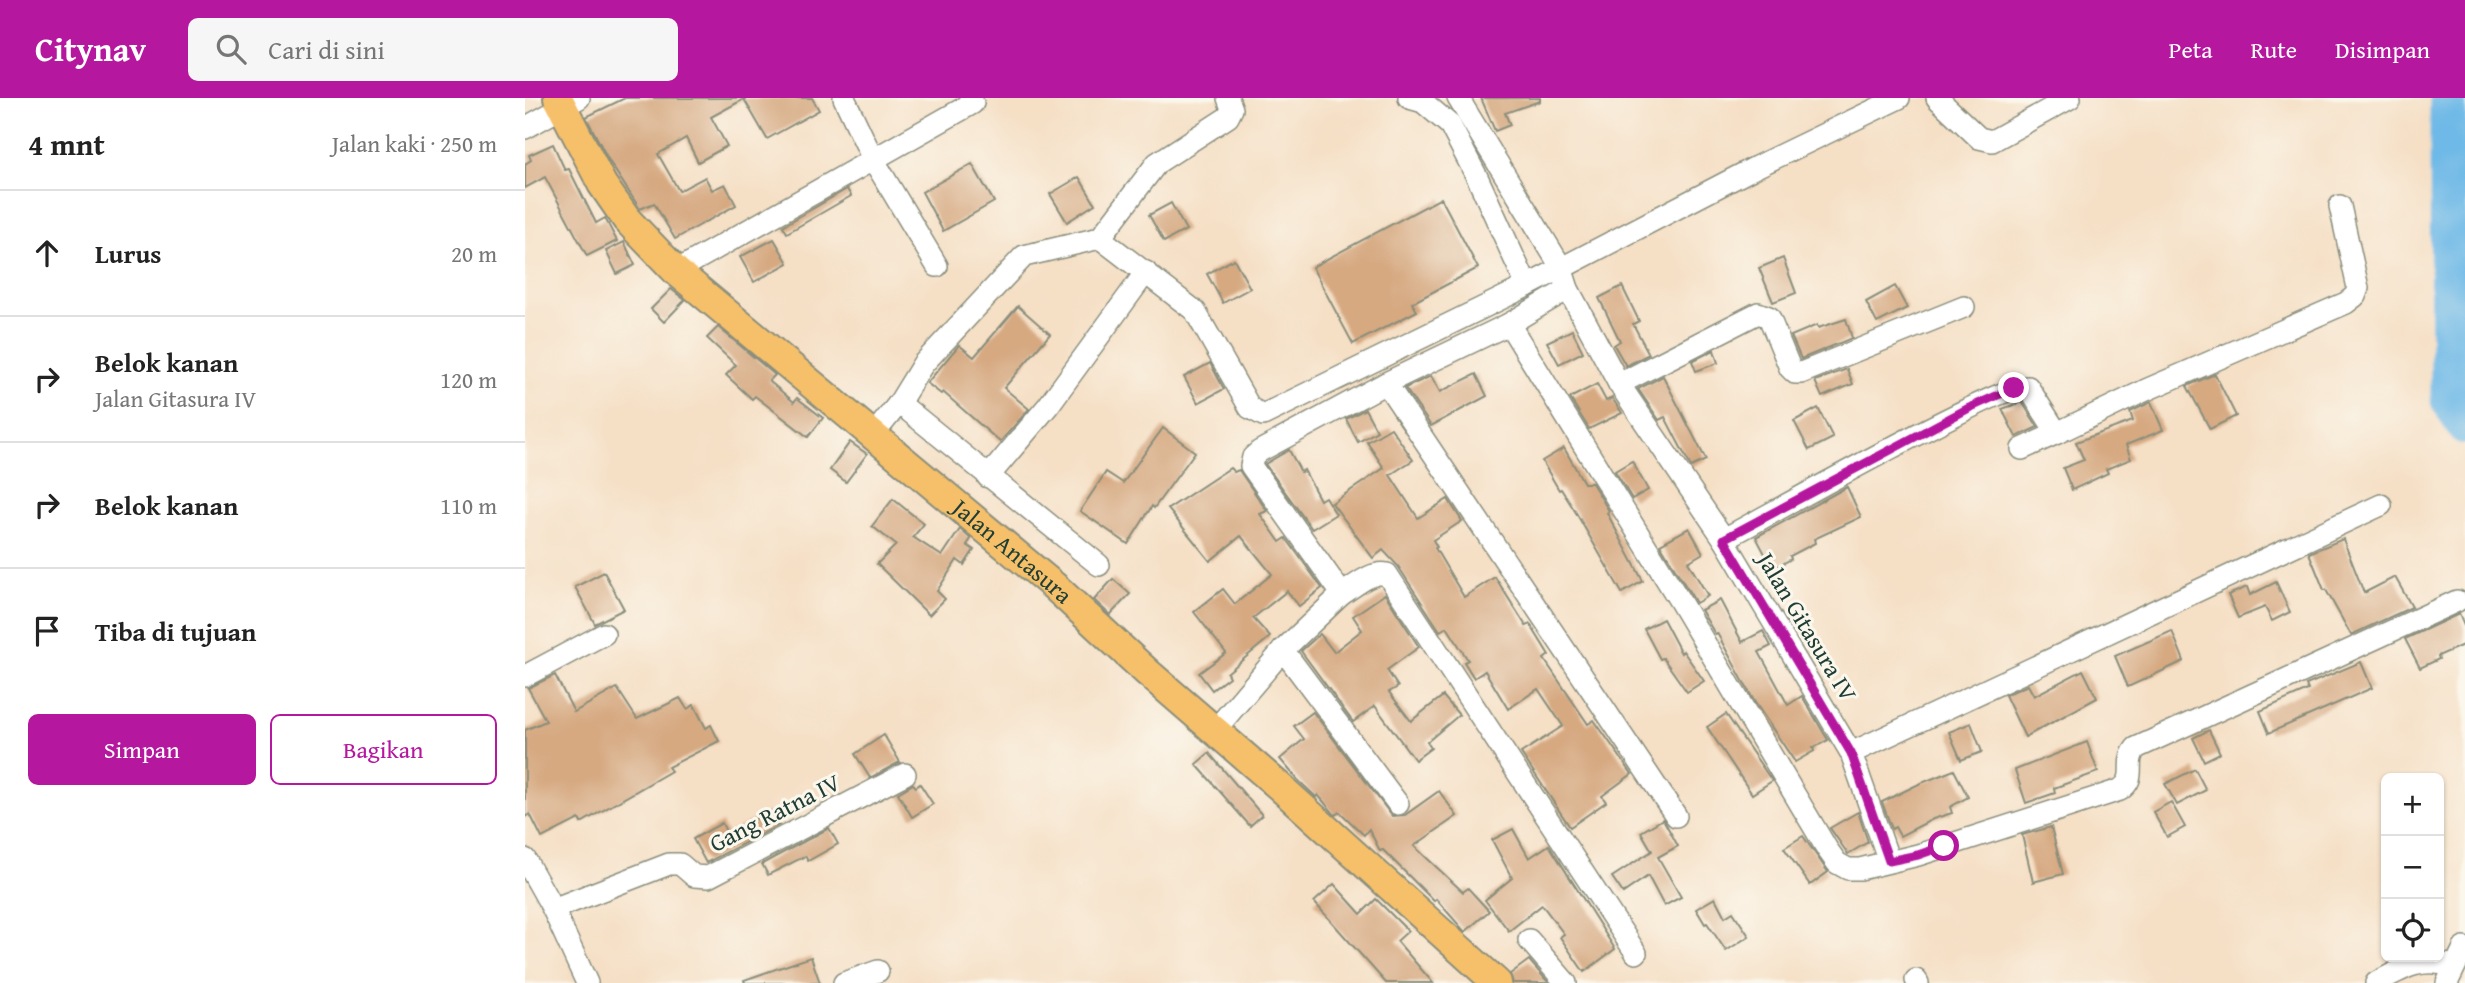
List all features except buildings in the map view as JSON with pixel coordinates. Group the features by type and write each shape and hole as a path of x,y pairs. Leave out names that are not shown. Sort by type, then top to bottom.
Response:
{"main road":[{"name":"Jalan Antasura","path":"566,101 602,184 627,220 675,271 1054,586 1496,983"}],"street":[{"path":"844,98 873,159 937,266"},
{"path":"675,271 973,103 970,98"},
{"path":"874,434 923,364 1024,256 1100,238 1157,163 1228,117 1232,109 1228,98"},
{"path":"1409,98 1423,102 1450,125 1527,286"},
{"path":"1100,238 1195,311 1251,408 1263,415 1527,286 1756,167 1899,98"},
{"path":"1937,98 1979,138 1991,141 2070,98"},
{"name":"Jalan Gitasura IV","path":"1460,99 1561,267 1568,289 1619,384 1724,539 1851,753 1889,861"},
{"path":"525,128 566,101"},
{"path":"2022,449 2346,303 2355,296 2358,288 2340,206"},
{"path":"988,477 1048,405 1146,272"},
{"path":"1342,594 1251,466 1253,457 1259,451 1386,383 1509,324 1568,289"},
{"path":"1619,384 1758,313 1769,317 1790,368 1795,373 1801,373 1964,307"},
{"path":"1509,324 1681,603 1827,849 1837,863 1849,869 1860,869 1918,855 2120,790 2131,778 2130,756 2136,748 2457,601"},
{"path":"1386,383 1676,816"},
{"path":"1724,539 1969,408 2022,385 2028,387 2057,433"},
{"path":"898,403 1099,565"},
{"path":"1851,753 2381,505"},
{"path":"1215,730 1283,650 1342,594 1370,576 1383,572 1387,574 1636,953"},
{"path":"525,676 604,634"},
{"path":"1283,650 1398,804"},
{"name":"Gang Ratna IV","path":"552,909 669,864 680,864 694,876 708,877 905,774"},
{"path":"525,859 587,983"},
{"path":"1529,940 1566,983"},
{"path":"2376,983 2400,969 2419,963 2433,962 2455,966"},
{"path":"844,983 878,971"}],"waterway":[{"path":"2448,98 2449,400 2465,426"}],"route":[{"path":"1944,846 1889,861 1851,753 1724,539 1969,408 2014,388"}]}
